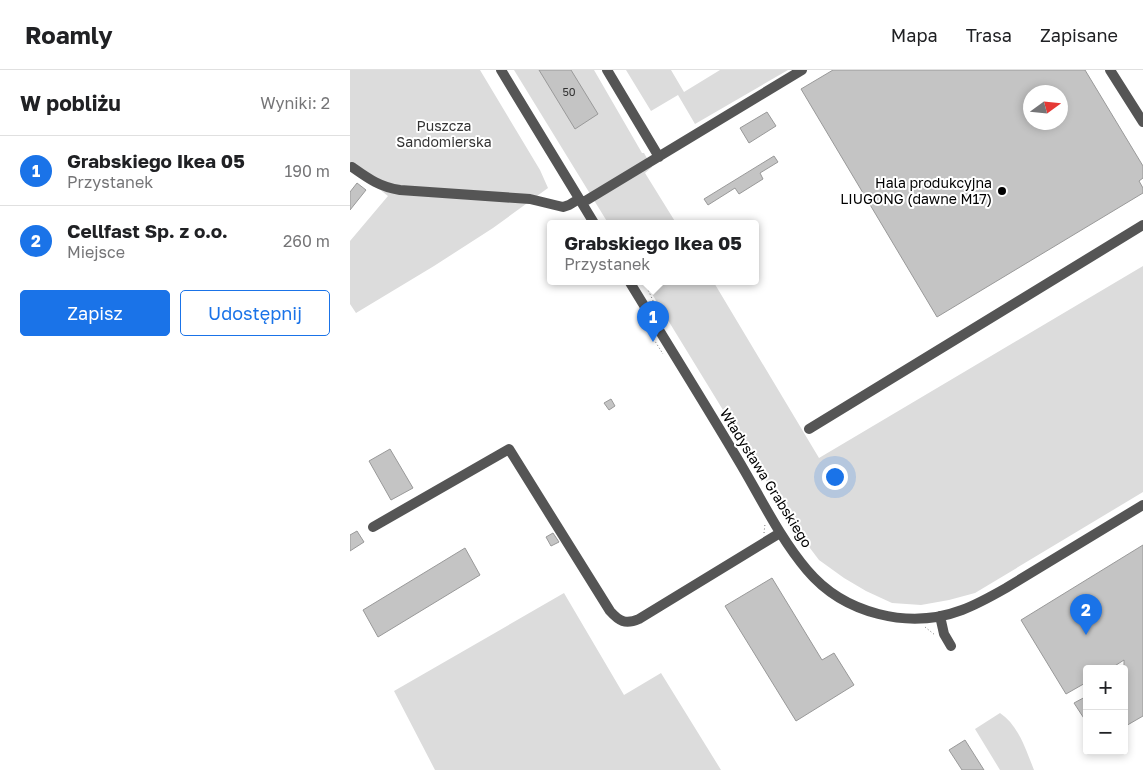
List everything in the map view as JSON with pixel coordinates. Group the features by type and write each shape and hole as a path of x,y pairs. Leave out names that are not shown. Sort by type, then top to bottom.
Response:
{"street":[{"path":"501,70 592,220"},
{"path":"607,70 659,157"},
{"path":"352,168 388,188 530,199 569,206 659,157 802,70"},
{"path":"1110,70 1143,122"},
{"path":"809,428 1143,225"},
{"name":"Władysława Grabskiego","path":"631,285 737,458 780,533 808,571 830,592 853,606 890,617 917,618 940,616 961,610 991,596 1143,505"},
{"path":"373,527 509,449 610,610 620,621 626,622 639,619 780,533"},
{"path":"940,616 944,634 951,646"}],"path":[{"path":"646,285 655,306"}],"green space":[{"name":"Puszcza Sandomierska","path":"350,70 480,70 540,170 548,188 493,228 356,313 350,304 350,241 388,196 350,166"},
{"path":"514,70 594,70 652,167 645,173 674,220 606,220"},
{"path":"626,70 671,70 684,92 720,70 788,70 695,124 678,95 651,111"},
{"path":"1143,266 1143,492 975,593 921,605 892,603 866,591 819,560 797,531 646,285 715,285 819,458"},
{"path":"564,593 624,695 661,673 721,770 435,770 394,691"},
{"path":"1000,713 1007,718 1017,731 1034,770 1000,770 975,729"}],"building":[{"path":"539,70 571,70 598,114 575,129"},
{"name":"Hala produkcyjna LIUGONG (dawne M17)","path":"833,70 1085,70 1143,166 1143,178 1139,181 1143,188 1143,193 937,317 801,89"},
{"path":"767,112 776,126 749,143 740,128"},
{"path":"774,156 778,162 760,173 763,179 739,194 735,188 708,205 704,199"},
{"path":"357,183 366,190 350,210 350,192"},
{"path":"611,399 615,406 609,410 604,403"},
{"path":"390,449 413,488 391,500 369,461"},
{"path":"357,531 364,542 350,551 350,535"},
{"path":"553,533 559,542 551,546 546,537"},
{"path":"1143,545 1143,716 1128,725 1128,665 1124,665 1124,660 1116,665 1083,665 1083,684 1066,694 1021,620"},
{"path":"465,548 480,575 378,637 363,610"},
{"path":"772,578 822,660 834,653 854,685 796,721 725,606"},
{"path":"1083,698 1083,717 1074,703"},
{"path":"965,740 984,770 962,770 949,750"}],"place":[{"name":"Hala produkcyjna LIUGONG (dawne M17)","path":"1002,191"},
{"name":"Grabskiego Ikea 05","path":"653,342"},
{"name":"Cellfast Sp. z o.o.","path":"1086,635"}]}
